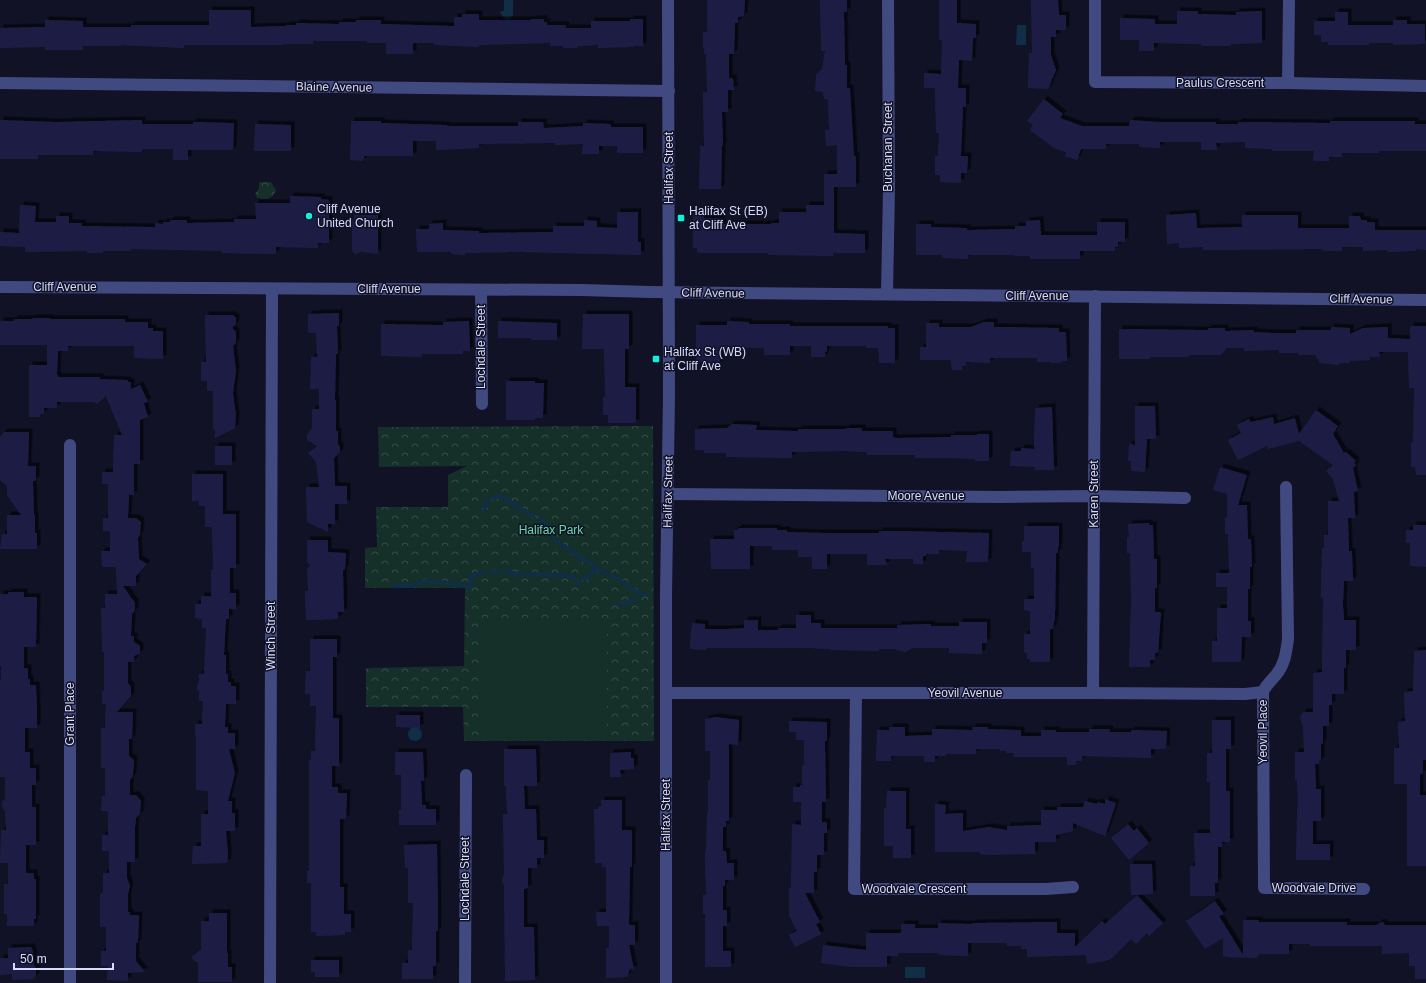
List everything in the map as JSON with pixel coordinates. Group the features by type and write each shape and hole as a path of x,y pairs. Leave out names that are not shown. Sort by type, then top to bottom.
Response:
{"street":[{"name":"Halifax Street","path":"666,983 669,292 668,0"},
{"name":"Buchanan Street","path":"887,294 889,188 888,0"},
{"name":"Paulus Crescent","path":"1095,0 1095,82 1288,83 1426,86"},
{"path":"1288,83 1289,0"},
{"name":"Blaine Avenue","path":"0,83 669,91"},
{"name":"Cliff Avenue","path":"0,287 481,290 1426,300"},
{"name":"Winch Street","path":"270,983 272,289"},
{"name":"Lochdale Street","path":"481,290 482,404"},
{"name":"Karen Street","path":"1093,693 1094,296"},
{"name":"Grant Place","path":"70,445 70,983"},
{"name":"Yeovil Place","path":"1264,888 1263,692 1266,685 1277,674 1286,659 1288,639 1286,487"},
{"name":"Moore Avenue","path":"668,494 1094,496 1185,498"},
{"name":"Yeovil Avenue","path":"667,693 1245,694 1263,692"},
{"name":"Woodvale Crescent","path":"856,693 854,889 1046,889 1073,887"},
{"name":"Lochdale Street","path":"465,983 466,775"},
{"name":"Woodvale Drive","path":"1264,888 1364,889"}],"green space":[{"path":"259,182 271,182 276,190 273,196 266,199 257,198 255,194 259,188"},
{"name":"Halifax Park","path":"653,426 654,741 464,741 463,707 366,707 366,668 464,666 465,588 365,588 365,548 377,547 376,507 448,507 448,475 467,466 379,467 378,427"},
{"path":"480,619 607,620 607,738 489,737 478,724"}],"water":[{"path":"504,0 513,0 513,15 508,20 506,20 500,13 504,11"},
{"path":"1017,25 1026,25 1026,45 1016,45"},
{"path":"412,727 418,727 422,731 422,737 418,741 412,741 408,737 408,731"},
{"path":"905,967 925,967 925,978 905,978"}],"building":[{"path":"707,0 745,0 744,16 738,17 738,23 735,23 734,54 729,54 729,78 733,78 734,90 728,90 728,112 722,112 723,146 721,189 699,189 700,146 704,146 703,92 707,92 706,54 704,54 703,48 703,32 707,32"},
{"path":"820,0 847,0 847,12 844,12 845,65 847,65 847,88 850,88 854,156 856,156 856,187 834,187 834,233 865,234 865,253 833,253 833,256 768,255 768,253 697,253 697,248 693,248 693,215 704,215 704,218 722,218 722,224 771,224 779,223 779,212 806,212 806,205 824,205 824,174 837,174 837,145 826,146 825,130 829,130 828,99 824,99 823,92 815,91 816,75 822,69 825,51 821,51"},
{"path":"939,0 957,0 957,23 976,24 976,38 973,38 972,61 959,60 958,88 966,88 966,107 963,107 961,156 968,156 967,173 961,173 961,183 940,182 940,175 935,175 935,156 938,156 939,133 936,133 935,88 924,88 924,73 941,74 942,40 939,40"},
{"path":"1031,0 1058,0 1059,15 1066,15 1066,30 1056,30 1056,37 1051,37 1051,55 1056,70 1048,89 1028,88 1029,53 1032,53"},
{"path":"209,10 251,10 251,27 286,26 296,25 296,23 339,24 339,22 356,22 356,20 381,20 381,24 454,26 454,17 462,17 462,14 479,14 479,20 544,19 544,22 547,22 547,25 566,25 566,28 591,28 591,21 630,21 630,19 643,19 643,46 598,48 598,45 578,46 578,48 563,48 563,46 550,46 550,43 479,45 479,47 434,45 434,43 413,43 413,54 386,54 386,43 367,43 367,41 313,41 313,44 283,45 184,45 184,48 121,45 83,46 83,50 45,50 45,47 0,48 0,28 45,27 45,20 83,21 83,27 131,27 131,25 209,25"},
{"path":"1177,11 1198,11 1198,14 1236,15 1236,12 1262,11 1262,43 1231,44 1231,46 1201,46 1201,44 1154,43 1154,51 1139,51 1139,40 1120,40 1120,18 1155,19 1155,24 1177,24"},
{"path":"1335,12 1348,12 1348,25 1393,25 1393,20 1407,20 1407,24 1425,24 1425,44 1393,45 1393,43 1369,43 1369,45 1328,45 1328,42 1321,42 1321,35 1314,35 1314,21 1335,21"},
{"path":"1044,99 1063,114 1060,118 1082,126 1129,126 1130,120 1160,122 1216,122 1216,124 1238,124 1238,122 1330,123 1330,121 1415,121 1415,124 1426,124 1426,151 1342,153 1342,157 1329,157 1329,161 1313,161 1314,151 1272,151 1272,149 1245,148 1245,142 1216,143 1217,150 1201,150 1201,142 1160,142 1160,148 1139,147 1139,144 1106,144 1106,149 1081,149 1077,160 1065,156 1066,152 1054,148 1030,130 1033,125 1027,121"},
{"path":"0,120 56,122 142,120 142,124 193,124 193,122 234,123 233,150 188,150 188,160 173,160 173,149 142,149 142,152 93,151 93,155 38,155 38,159 0,159"},
{"path":"351,121 381,121 381,123 447,126 518,126 518,122 543,122 544,128 583,126 583,123 611,124 611,127 643,127 643,153 617,153 617,146 599,146 599,154 582,154 583,144 555,145 555,143 479,144 479,148 436,150 436,141 413,141 413,156 364,156 363,161 350,160"},
{"path":"255,124 291,125 291,151 254,151"},
{"path":"290,196 321,197 321,199 329,200 329,243 318,243 318,248 276,247 276,254 131,249 131,251 103,251 103,253 87,253 87,251 25,252 25,247 0,246 0,232 19,233 20,205 36,206 35,222 56,222 56,216 69,216 69,223 82,223 82,226 155,227 155,223 163,224 163,222 170,222 170,220 187,220 187,223 234,222 234,219 256,219 255,203 290,203"},
{"path":"617,212 638,212 638,242 641,242 641,255 518,252 465,253 465,255 451,254 451,252 417,252 416,229 429,229 429,224 443,223 443,230 479,231 479,233 553,232 553,226 584,226 584,220 597,221 597,227 617,228"},
{"path":"1196,213 1197,228 1242,227 1242,215 1298,215 1298,228 1349,228 1349,216 1360,216 1361,220 1375,222 1375,230 1426,230 1426,250 1416,249 1416,251 1387,252 1387,250 1363,251 1363,247 1342,247 1342,251 1323,251 1323,249 1203,250 1203,247 1179,248 1179,243 1167,244 1166,215"},
{"path":"354,215 378,215 378,254 362,252 355,254 352,250 352,220 354,220"},
{"path":"1040,220 1041,235 1097,235 1097,222 1125,222 1125,242 1118,242 1118,247 1115,247 1115,251 1080,251 1080,259 1030,259 1030,256 1015,255 968,255 968,259 942,258 942,255 916,255 916,224 931,224 931,227 967,228 967,230 1015,229 1015,226 1026,226 1026,221"},
{"path":"339,313 339,326 337,326 338,354 336,354 335,400 336,431 338,431 338,444 340,447 340,452 334,458 335,486 347,486 347,504 335,504 335,524 328,524 328,532 307,522 306,487 319,487 316,462 308,453 317,446 307,440 307,435 312,428 312,409 319,409 319,389 310,389 311,357 317,357 316,333 308,333 308,314"},
{"path":"583,314 629,314 629,349 625,349 625,387 636,387 636,423 608,423 608,415 603,415 603,397 605,397 604,349 582,349"},
{"path":"205,315 233,315 236,318 236,324 232,328 236,332 236,343 233,346 236,371 233,393 236,415 235,428 215,438 215,429 213,429 213,391 207,391 207,381 201,381 201,362 206,362"},
{"path":"14,319 125,319 125,322 148,322 148,328 153,328 153,331 163,331 163,359 134,358 134,346 68,346 68,351 58,351 58,377 100,377 100,379 128,380 128,382 131,382 131,389 140,385 148,402 144,403 148,417 140,420 140,464 134,464 134,495 129,495 128,518 136,518 141,522 140,535 138,537 139,559 147,564 136,576 136,586 123,586 135,603 135,610 132,614 131,636 134,636 134,642 140,646 140,653 134,656 134,662 128,662 128,683 131,687 131,696 117,712 133,712 132,739 129,739 129,756 134,760 133,776 130,780 130,795 136,795 141,801 140,814 136,818 135,828 135,862 127,862 127,878 130,886 128,894 128,912 130,912 130,915 139,915 136,961 145,972 128,973 128,981 107,980 108,966 101,966 101,951 106,951 106,927 100,927 100,894 103,892 103,873 109,873 109,851 102,851 102,835 108,835 108,811 101,811 102,796 105,796 105,768 101,768 101,728 105,728 106,704 102,704 102,691 104,691 104,652 102,652 101,608 105,608 105,594 117,594 116,567 102,567 101,551 110,551 110,531 103,531 103,518 108,518 108,484 102,484 102,472 113,472 114,435 122,435 106,396 97,404 94,402 57,402 57,408 44,408 44,414 40,414 40,417 29,417 29,365 47,365 47,345 0,345 0,321 14,321"},
{"path":"469,321 470,351 463,351 463,354 422,354 422,357 381,356 381,324 443,325 443,322"},
{"path":"498,321 557,323 557,340 498,338"},
{"path":"727,321 749,322 749,324 790,324 790,326 888,326 888,328 895,328 895,363 879,363 878,348 866,348 866,346 827,346 825,357 811,357 811,346 790,346 790,355 764,355 764,348 720,347 720,365 708,365 708,362 696,362 696,325 727,325"},
{"path":"984,322 994,322 994,327 1059,328 1059,332 1066,332 1067,361 1061,361 1061,363 1051,363 1037,362 1037,358 990,358 990,363 966,362 966,366 962,366 962,370 952,370 951,360 920,360 920,347 926,347 926,323 939,323 939,327 971,327"},
{"path":"1410,326 1426,326 1426,475 1416,475 1415,467 1411,467 1414,388 1409,388 1408,352 1379,352 1380,357 1370,357 1370,360 1350,361 1350,363 1339,363 1339,365 1319,363 1319,359 1316,359 1316,355 1279,353 1279,350 1244,351 1244,348 1227,348 1221,355 1189,355 1189,357 1119,359 1119,329 1208,330 1208,328 1225,328 1225,331 1254,330 1254,332 1296,333 1296,330 1331,330 1331,327 1350,328 1350,334 1363,328 1388,327 1388,338 1410,339"},
{"path":"506,381 535,381 535,383 544,383 543,418 535,418 535,420 506,420"},
{"path":"1135,406 1155,406 1156,439 1147,439 1145,472 1131,471 1131,461 1128,461 1129,444 1135,445"},
{"path":"1052,407 1054,470 1035,470 1035,467 1010,466 1011,451 1021,451 1021,448 1034,449 1035,408"},
{"path":"1316,410 1338,426 1333,434 1344,453 1346,452 1356,461 1354,463 1356,465 1353,468 1358,491 1354,492 1355,518 1348,518 1349,551 1352,551 1353,581 1344,581 1343,604 1344,620 1356,620 1356,650 1346,650 1344,694 1332,694 1332,705 1329,705 1329,726 1323,726 1321,761 1319,761 1319,764 1315,764 1316,789 1321,789 1321,821 1313,821 1313,844 1330,844 1330,860 1296,860 1298,806 1297,780 1295,780 1295,752 1304,752 1303,725 1300,718 1303,712 1313,712 1313,673 1322,672 1322,548 1324,548 1324,535 1328,535 1328,501 1339,501 1333,479 1326,471 1333,465 1299,441 1268,449 1267,446 1238,460 1228,440 1241,433 1237,425 1249,419 1251,422 1273,417 1274,424 1295,418 1299,434"},
{"path":"732,424 757,425 756,430 798,431 798,429 862,428 862,431 893,431 893,437 896,438 951,437 951,435 989,434 989,461 975,461 975,459 915,458 915,455 867,455 867,452 846,451 792,452 792,458 726,457 726,453 704,453 704,450 695,450 695,429 727,428"},
{"path":"4,432 29,432 28,466 36,466 36,478 35,481 33,481 37,549 0,549 2,534 7,534 7,515 21,515 7,495 7,486 0,480 0,437"},
{"path":"215,446 232,446 232,465 215,465"},
{"path":"1220,467 1247,475 1238,505 1247,505 1248,539 1251,539 1252,567 1250,567 1250,589 1248,589 1248,621 1251,621 1251,637 1242,637 1241,662 1212,662 1212,641 1217,641 1217,608 1227,608 1227,587 1216,587 1216,573 1229,573 1228,534 1225,534 1227,494 1213,490"},
{"path":"192,474 223,474 223,514 236,514 236,568 230,568 230,593 236,593 236,609 229,609 229,619 226,619 224,655 226,655 226,674 228,674 228,682 231,682 231,686 236,686 236,704 226,704 225,727 228,727 228,733 235,733 235,749 229,749 235,773 228,801 232,801 232,813 235,813 235,831 226,831 228,854 227,863 192,864 193,846 201,846 201,814 208,814 208,791 196,790 195,724 202,724 203,701 199,701 199,691 197,689 197,685 199,682 199,674 204,674 206,628 202,628 202,619 195,618 195,604 201,604 201,596 211,596 211,570 213,570 212,527 205,527 205,506 199,506 199,501 192,501"},
{"path":"1149,523 1149,525 1153,525 1154,559 1157,559 1155,612 1161,612 1158,653 1155,653 1155,660 1150,660 1150,667 1129,667 1131,601 1130,553 1127,553 1127,537 1129,537 1128,524"},
{"path":"1413,525 1426,525 1426,567 1410,566 1410,543 1406,543 1406,530 1413,530"},
{"path":"1024,526 1059,526 1059,546 1058,553 1056,553 1055,621 1053,629 1050,629 1050,662 1030,662 1030,659 1027,659 1027,653 1024,652 1024,634 1030,634 1030,611 1024,610 1024,599 1034,599 1034,568 1031,568 1031,552 1022,552"},
{"path":"738,528 777,528 777,530 787,530 787,532 827,533 879,533 879,531 900,531 989,533 988,562 966,562 967,551 939,550 939,554 926,554 926,556 923,556 923,564 913,564 913,559 885,559 887,565 867,565 867,554 827,554 827,569 812,569 812,557 798,557 798,550 772,550 772,546 750,546 750,569 711,569 710,539 734,539 734,530 738,530"},
{"path":"307,540 328,540 328,552 346,553 345,570 343,570 344,612 338,612 338,619 306,620 305,591 308,591 307,569 310,565 307,561"},
{"path":"8,592 24,592 24,597 37,597 36,647 24,647 24,668 28,668 28,679 30,679 30,685 36,685 37,709 37,728 25,728 25,752 30,752 30,768 36,768 36,785 32,785 32,807 36,807 36,845 26,845 26,873 34,873 34,879 36,879 36,919 34,919 34,926 7,926 7,914 4,914 4,884 8,884 8,863 0,863 1,830 6,830 5,811 2,807 2,802 5,799 5,777 0,777 0,594 8,594"},
{"path":"796,615 811,615 811,623 821,623 821,628 897,628 897,625 931,624 931,626 959,626 959,622 987,622 987,643 982,643 982,654 949,653 949,648 913,648 905,652 894,649 879,649 879,651 808,648 690,649 692,623 705,624 705,629 726,629 744,628 744,620 758,620 758,630 778,630 778,628 796,628"},
{"path":"310,639 337,639 337,657 333,657 333,718 339,718 339,766 332,766 332,787 338,787 338,793 347,793 346,819 340,819 340,887 344,887 344,914 351,914 351,932 345,932 345,935 316,936 316,932 311,932 311,883 307,883 307,871 309,871 309,760 311,760 311,751 315,751 316,706 310,706 310,694 305,694 306,671 310,671"},
{"path":"1426,650 1426,760 1423,760 1423,774 1420,774 1420,795 1426,795 1426,866 1407,866 1407,784 1394,784 1394,748 1399,748 1398,722 1405,721 1404,692 1413,691 1414,651"},
{"path":"396,715 420,715 420,728 396,727"},
{"path":"716,717 739,720 738,745 729,744 729,821 726,821 726,827 723,827 723,851 726,851 727,863 734,863 734,880 725,880 725,886 723,886 723,910 727,910 727,926 723,926 723,951 731,951 731,967 705,967 705,914 703,914 703,895 706,895 705,852 708,813 708,780 710,780 710,751 705,751 705,719"},
{"path":"1212,720 1231,720 1231,749 1226,749 1226,791 1230,791 1230,842 1222,842 1222,847 1218,847 1218,883 1215,883 1215,896 1190,896 1190,866 1195,866 1194,833 1210,833 1210,782 1207,782 1207,753 1212,753"},
{"path":"789,721 827,722 827,741 825,741 826,802 822,802 822,822 827,822 827,833 824,833 824,855 817,855 817,872 814,872 814,893 805,893 820,922 816,924 821,934 795,947 789,935 797,931 789,915 789,888 791,888 792,824 801,825 801,802 793,802 793,787 800,787 800,785 802,785 804,740 796,740 796,732 789,732"},
{"path":"889,727 905,727 905,736 932,735 932,729 973,730 972,727 1021,730 1021,736 1041,736 1041,730 1056,730 1056,732 1089,732 1089,729 1110,729 1110,732 1131,732 1131,730 1167,731 1166,749 1151,749 1151,758 1082,756 1082,761 1076,761 1076,765 1067,765 1067,757 1013,757 1014,753 1006,753 1006,751 1000,751 1000,749 976,749 976,754 946,754 946,756 935,756 935,762 924,762 924,756 891,756 891,761 876,761 877,730 889,730"},
{"path":"504,749 536,749 537,786 524,786 525,809 536,809 537,840 544,840 544,858 537,858 537,868 528,868 528,888 524,889 524,927 534,927 535,980 505,981 504,887 502,880 504,874 503,814 507,814 506,786 504,786"},
{"path":"395,752 423,752 424,781 421,781 422,805 426,805 426,809 436,809 436,825 399,825 399,810 401,810 401,775 395,775"},
{"path":"631,752 631,758 634,758 634,769 620,770 621,777 610,777 610,753"},
{"path":"887,791 906,791 906,829 911,829 911,858 893,858 893,846 884,846 884,808 886,808"},
{"path":"1105,799 1116,803 1105,836 1073,823 1073,831 1056,835 1056,842 1035,842 1035,854 988,855 980,854 980,852 935,852 935,804 946,805 945,814 963,813 963,831 989,827 1007,830 1007,826 1041,825 1041,810 1057,810 1057,807 1083,807 1085,801 1105,804"},
{"path":"601,800 622,800 622,830 632,830 629,925 635,925 635,945 629,945 634,970 630,969 627,977 606,978 606,948 609,948 609,926 597,926 596,912 606,912 606,867 602,867 602,863 595,863 594,809 598,809 598,806 601,806"},
{"path":"1128,824 1134,831 1137,828 1149,843 1129,860 1111,838"},
{"path":"437,844 438,931 436,931 436,966 433,966 433,979 402,979 402,963 408,963 408,950 412,950 413,903 408,903 408,868 405,868 404,845"},
{"path":"1130,864 1152,864 1153,894 1131,895"},
{"path":"1137,895 1163,923 1149,936 1147,933 1136,944 1131,939 1111,959 1105,961 1087,964 1086,955 1027,957 1027,949 1021,949 1021,946 1007,946 1007,943 968,943 968,956 939,955 939,953 898,953 898,956 887,956 887,967 851,967 821,963 823,945 866,950 866,933 901,933 901,924 915,924 915,928 938,928 938,923 972,924 1057,922 1057,933 1075,933 1075,947 1102,921 1105,924"},
{"path":"1215,901 1224,914 1219,916 1243,955 1243,920 1259,920 1259,922 1347,922 1347,925 1377,925 1383,922 1385,925 1426,925 1426,979 1415,979 1415,966 1409,966 1409,953 1382,954 1382,946 1310,946 1310,944 1289,944 1289,954 1259,954 1257,958 1225,957 1223,956 1223,938 1205,949 1186,921"},
{"path":"209,913 227,913 228,967 232,967 232,982 198,982 198,963 191,958 201,949 201,921 209,921"},
{"path":"31,947 33,951 34,965 36,968 36,976 33,979 12,980 12,974 0,975 0,958 8,958 8,948"},
{"path":"311,960 339,960 339,977 315,977 315,972 311,972"}],"waterway":[{"path":"491,498 501,496 533,516"},
{"path":"484,511 487,500"},
{"path":"540,518 556,541 598,569"},
{"path":"584,579 598,569 620,580 639,593 646,594"},
{"path":"491,572 499,572"},
{"path":"506,572 522,575"},
{"path":"394,586 409,586 426,581 470,587 471,576 482,573"},
{"path":"529,574 572,576 579,584"},
{"path":"619,604 635,600"}],"place":[{"name":"Cliff Avenue United Church","path":"309,216"},
{"name":"Halifax St (EB) at Cliff Ave","path":"681,218"},
{"name":"Halifax St (WB) at Cliff Ave","path":"656,359"}]}
